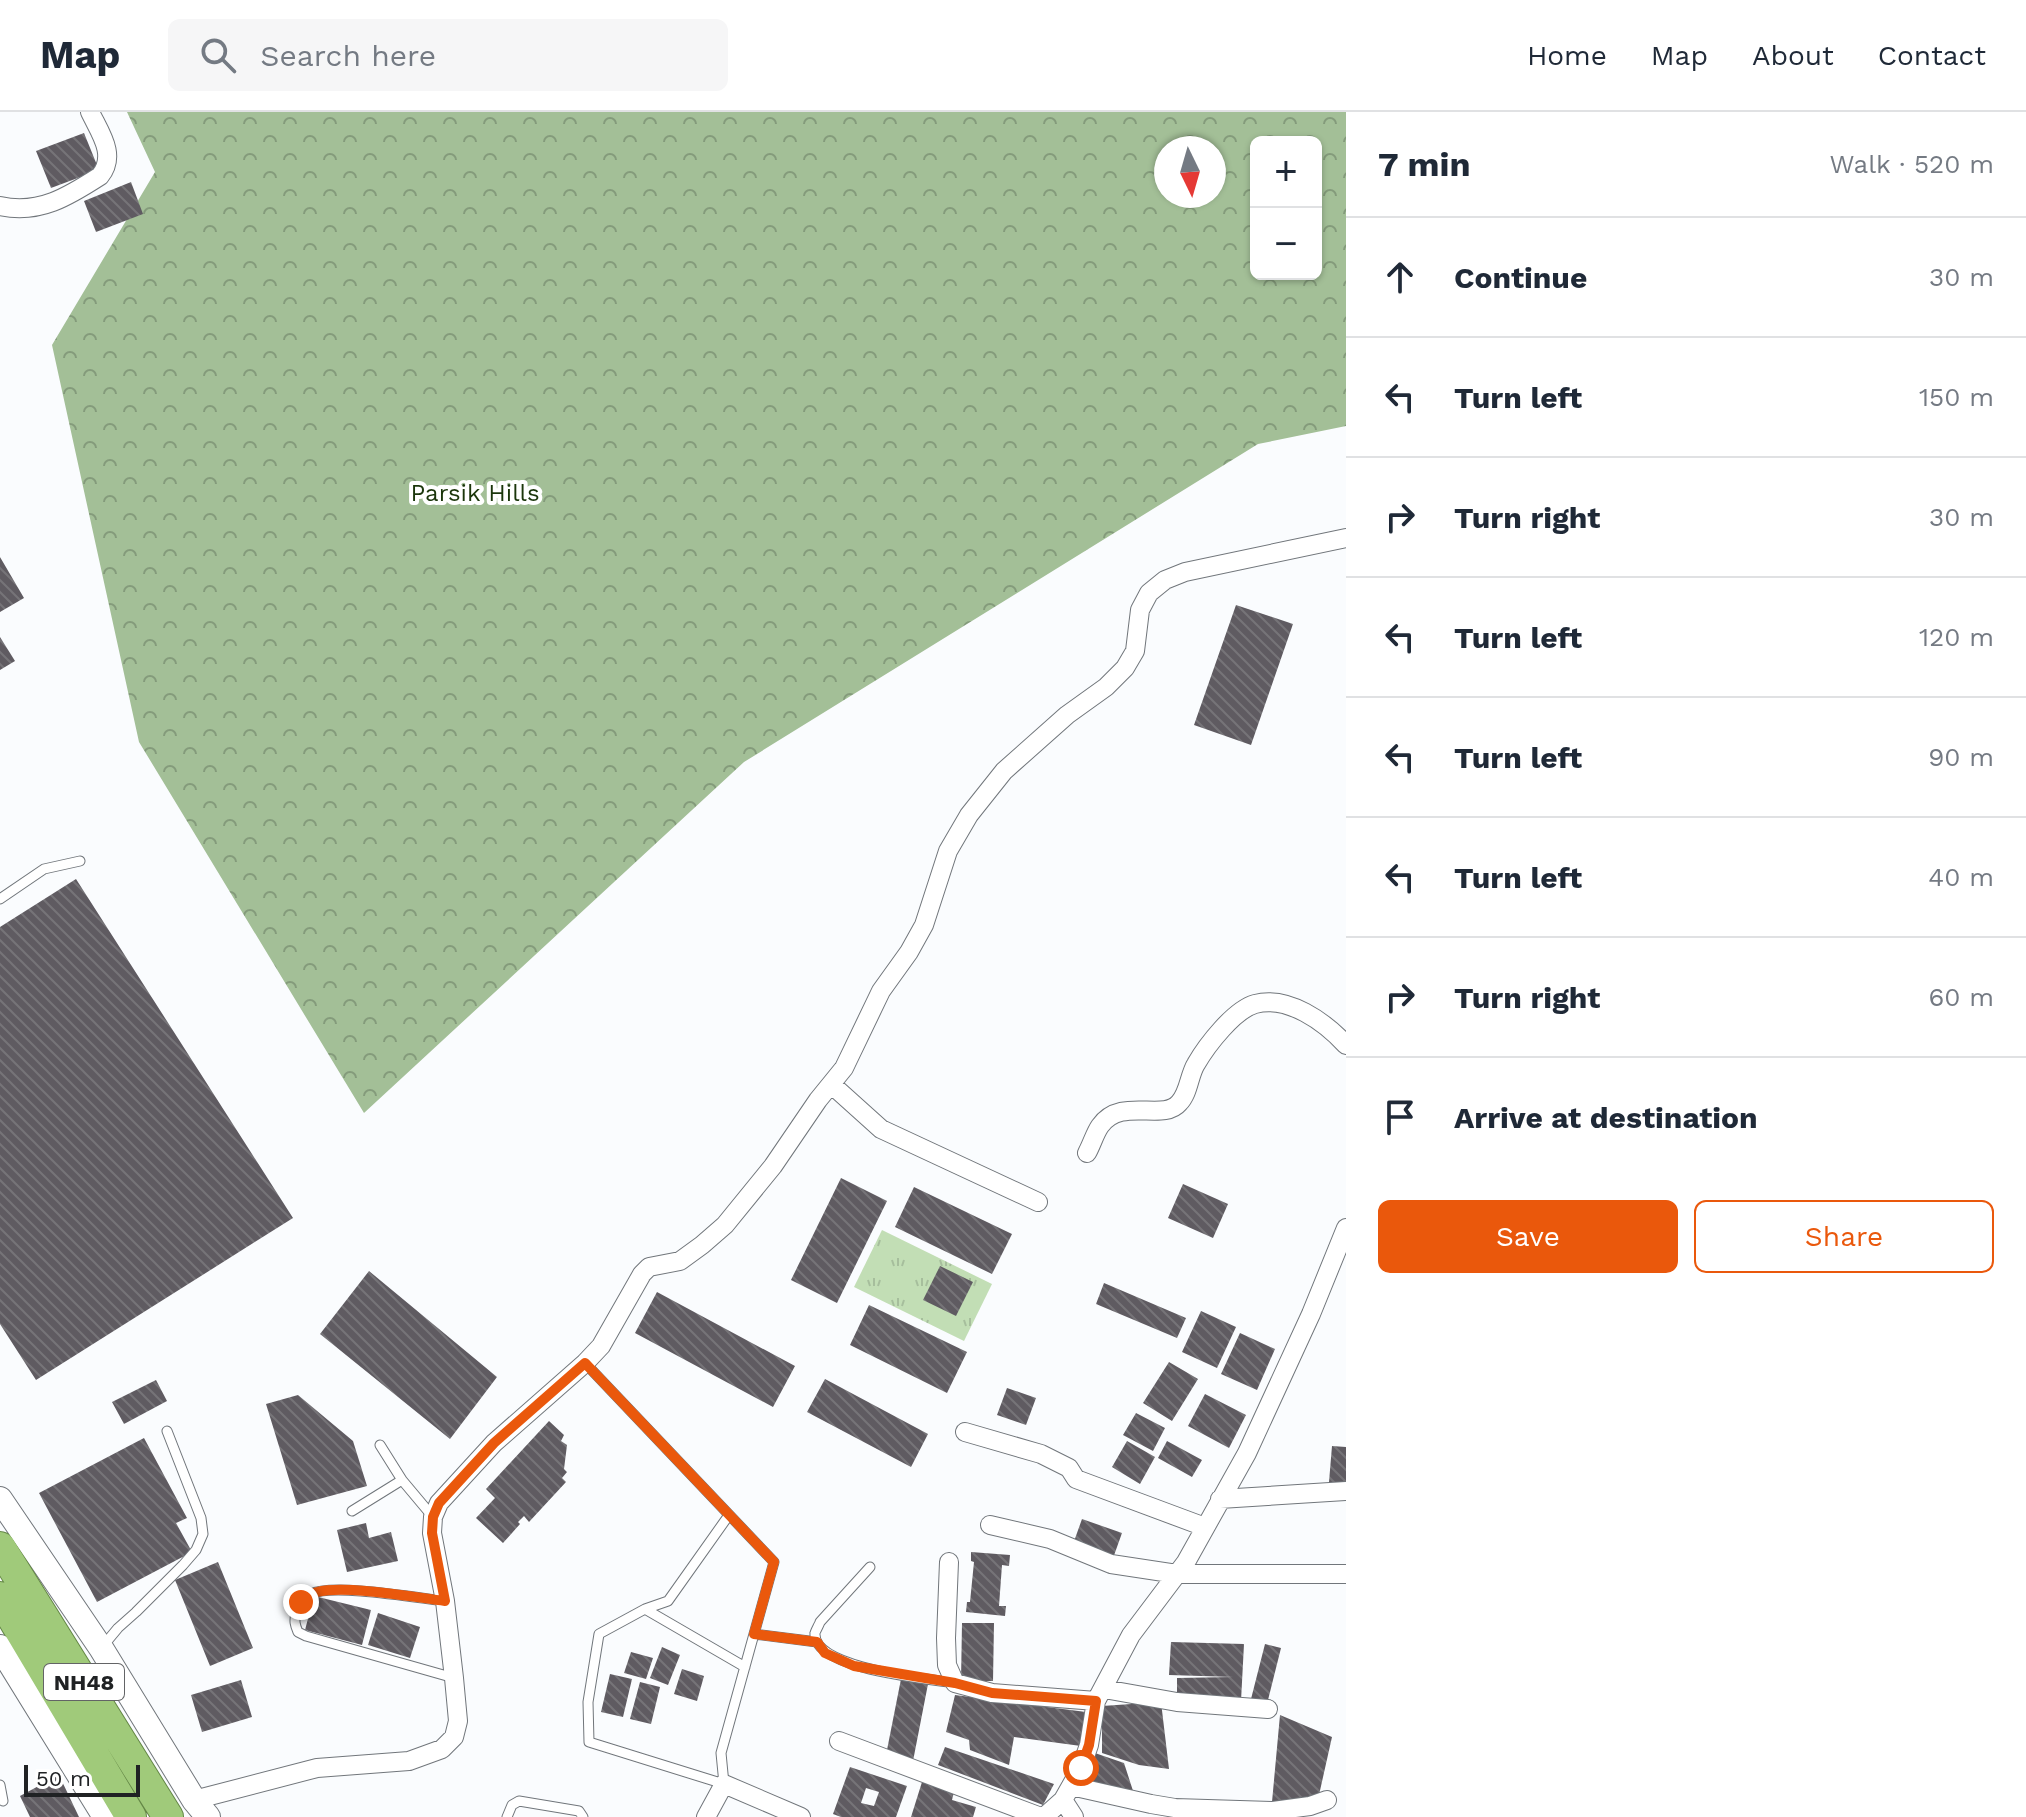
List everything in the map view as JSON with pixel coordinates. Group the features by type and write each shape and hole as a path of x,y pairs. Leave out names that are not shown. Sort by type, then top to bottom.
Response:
{"highway":[{"name":"NH48","path":"0,1547 168,1817"},
{"name":"NH48","path":"0,1597 131,1817"}],"main road":[{"name":"NH48","path":"0,1499 101,1648 201,1808"},
{"name":"NH48","path":"5,1662 105,1817"}],"street":[{"path":"0,206 17,209 43,206 100,176 107,168 108,151 90,112"},
{"path":"201,1808 317,1768 409,1761 442,1749 454,1737 458,1721 454,1678 445,1601 432,1533 433,1517 439,1503 494,1443 601,1346 642,1274 649,1267 680,1261 702,1245 725,1225 773,1166 844,1068 881,991 909,952 924,925 948,851 969,815 1004,771 1125,668 1135,651 1140,610 1149,593 1165,580 1185,572 1346,538"},
{"path":"1087,1153 1101,1125 1108,1118 1135,1109 1173,1108 1179,1103 1193,1067 1214,1037 1245,1009 1256,1004 1268,1002 1292,1006 1317,1018 1346,1045"},
{"path":"831,1084 881,1129 1038,1202"},
{"path":"839,1741 1043,1817 1067,1793 1089,1745 1100,1695 1131,1635 1186,1562 1247,1453 1280,1384 1346,1228"},
{"path":"965,1432 1041,1454 1069,1468 1076,1479 1205,1527"},
{"path":"1220,1499 1346,1491"},
{"path":"990,1525 1050,1539 1111,1564 1177,1574 1346,1574"},
{"path":"949,1562 947,1665 955,1683 992,1693 1100,1695 1268,1709"},
{"path":"706,1817 724,1784 801,1817"},
{"path":"1067,1793 1175,1808 1273,1811 1310,1806 1327,1800"},
{"path":"1067,1793 1074,1817"}],"lane":[{"path":"0,899 44,869 80,861"},
{"path":"585,1363 774,1562 721,1753 724,1784 589,1742 588,1702 599,1634 645,1609 668,1601 729,1515"},
{"path":"101,1648 183,1565 196,1550 203,1534 201,1518 167,1431"},
{"path":"380,1445 402,1480 433,1517"},
{"path":"352,1511 402,1480"},
{"path":"870,1567 820,1622 815,1633 825,1653 854,1666 955,1683"},
{"path":"445,1601 356,1591 314,1592 301,1602 294,1620 298,1632 306,1636 454,1678"},
{"path":"645,1609 745,1667"},
{"path":"754,1634 817,1642"},
{"path":"0,1785 3,1801"},
{"path":"507,1817 512,1805 519,1801 579,1811 583,1817"}],"green space":[{"name":"Parsik Hills","path":"127,112 1346,112 1346,426 1258,444 744,762 364,1113 139,742 52,345 155,172"},
{"path":"882,1230 992,1284 964,1341 854,1287"}],"building":[{"path":"84,133 99,170 51,188 36,151"},
{"path":"131,182 143,214 96,232 84,201"},
{"path":"0,557 24,598 0,612"},
{"path":"1236,605 1293,624 1251,745 1194,725"},
{"path":"0,637 15,661 0,670"},
{"path":"76,879 293,1218 36,1380 0,1324 0,927"},
{"path":"841,1178 887,1201 837,1303 791,1280"},
{"path":"1183,1184 1228,1204 1213,1238 1168,1218"},
{"path":"914,1187 1012,1234 992,1274 895,1227"},
{"path":"940,1266 973,1282 956,1316 923,1300"},
{"path":"369,1271 497,1377 450,1439 320,1334"},
{"path":"1104,1283 1186,1318 1177,1338 1096,1304"},
{"path":"657,1292 795,1366 773,1407 635,1333"},
{"path":"869,1305 967,1352 947,1393 850,1345"},
{"path":"1201,1311 1236,1327 1217,1368 1182,1352"},
{"path":"1240,1333 1275,1349 1257,1390 1221,1374"},
{"path":"1169,1362 1198,1379 1172,1421 1143,1403"},
{"path":"825,1379 928,1434 911,1467 807,1412"},
{"path":"156,1380 167,1401 124,1424 112,1402"},
{"path":"1007,1388 1036,1398 1026,1425 997,1415"},
{"path":"1205,1394 1246,1415 1229,1448 1188,1426"},
{"path":"298,1395 353,1441 367,1486 297,1505 266,1404"},
{"path":"1136,1413 1165,1428 1153,1451 1123,1435"},
{"path":"549,1421 564,1435 561,1441 567,1445 564,1469 567,1472 562,1478 566,1482 529,1522 524,1516 503,1543 476,1518 495,1498 486,1489"},
{"path":"144,1438 187,1518 176,1523 192,1552 97,1602 39,1493"},
{"path":"1127,1441 1155,1457 1140,1484 1112,1467"},
{"path":"1167,1441 1202,1460 1192,1477 1158,1458"},
{"path":"1332,1446 1346,1447 1346,1483 1329,1482"},
{"path":"1082,1519 1122,1533 1112,1561 1072,1547"},
{"path":"366,1523 369,1538 391,1532 398,1561 347,1572 337,1530"},
{"path":"971,1552 1010,1555 1009,1566 1002,1565 999,1606 1006,1606 1005,1616 966,1612 974,1562 971,1561"},
{"path":"218,1562 253,1648 210,1666 175,1580"},
{"path":"314,1596 371,1610 362,1645 305,1630"},
{"path":"378,1613 420,1627 410,1658 368,1645"},
{"path":"962,1623 994,1623 993,1681 961,1681"},
{"path":"1171,1642 1244,1644 1241,1701 1177,1701 1177,1678 1233,1677 1169,1675"},
{"path":"1265,1644 1281,1648 1267,1704 1251,1699"},
{"path":"662,1647 680,1655 668,1685 650,1678"},
{"path":"631,1652 653,1658 646,1679 624,1673"},
{"path":"682,1669 704,1676 697,1701 674,1694"},
{"path":"610,1674 632,1679 623,1717 601,1712"},
{"path":"901,1679 928,1684 913,1761 886,1755"},
{"path":"241,1680 252,1717 202,1732 191,1695"},
{"path":"640,1682 660,1687 651,1724 630,1719"},
{"path":"955,1695 1086,1712 1081,1746 1014,1737 1009,1765 970,1750 969,1740 946,1732"},
{"path":"1161,1702 1169,1769 1139,1765 1102,1753 1102,1706"},
{"path":"1280,1715 1332,1737 1319,1795 1293,1802 1272,1802"},
{"path":"945,1747 1054,1784 1043,1805 938,1765"},
{"path":"1092,1752 1124,1763 1135,1797 1087,1787"},
{"path":"850,1767 907,1786 896,1817 841,1817 833,1814","holes":["866,1788 879,1792 874,1806 861,1803"]},
{"path":"59,1775 79,1817 30,1817 20,1796"},
{"path":"922,1782 954,1792 952,1800 976,1807 973,1817 911,1817"}],"route":[{"path":"301,1602 314,1592 329,1590 445,1601 432,1533 433,1517 439,1503 494,1443 585,1363 774,1562 754,1634 817,1642 825,1653 854,1666 955,1683 992,1693 1096,1701 1089,1745 1081,1768"}]}
